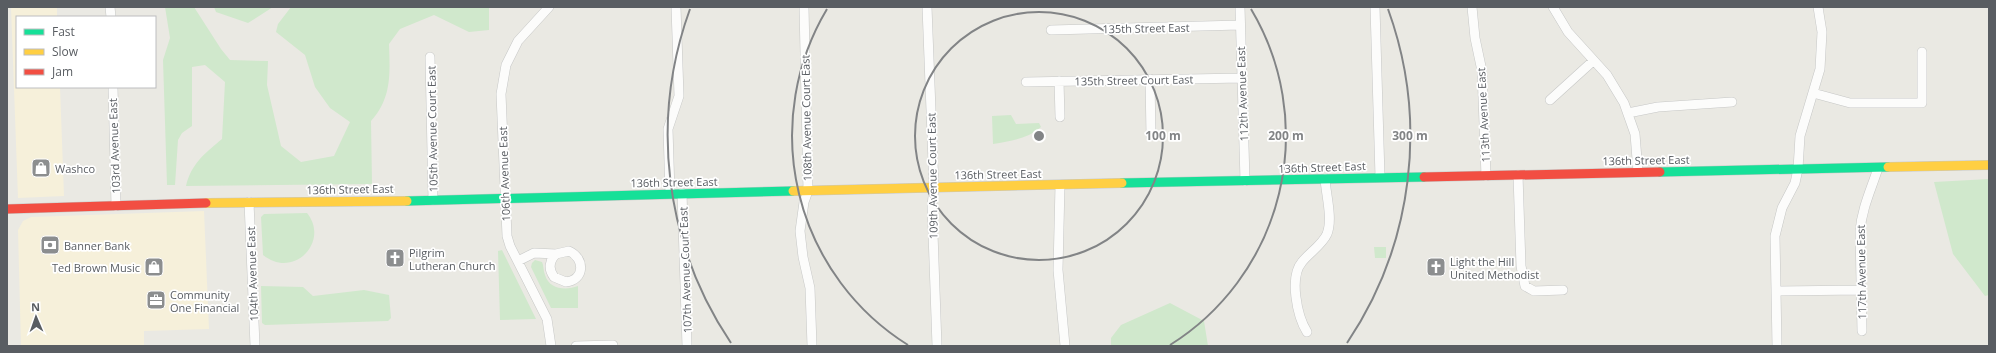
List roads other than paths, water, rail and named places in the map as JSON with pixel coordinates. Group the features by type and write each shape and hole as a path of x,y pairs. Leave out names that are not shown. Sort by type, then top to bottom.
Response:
{"street":[{"name":"106th Avenue East","path":"549,7 518,41 506,65 501,94 507,236 510,246 548,319 551,346"},
{"name":"107th Avenue Court East","path":"670,193 668,129 679,96 676,7"},
{"name":"108th Avenue Court East","path":"804,7 808,191 804,202 800,236 810,288 812,346"},
{"name":"109th Avenue Court East","path":"927,7 934,188 932,205 937,346"},
{"name":"112th Avenue East","path":"1240,7 1245,181"},
{"path":"1376,7 1380,177"},
{"name":"113th Avenue East","path":"1472,7 1475,38 1482,71 1486,176"},
{"path":"1553,7 1568,32 1612,82 1628,112 1637,148 1638,172"},
{"path":"1778,346 1775,236 1782,208 1794,183 1798,169 1800,136 1820,69 1822,32 1818,7"},
{"name":"135th Street East","path":"1051,30 1240,25"},
{"path":"1813,93 1850,103 1922,103 1922,52"},
{"name":"105th Avenue Court East","path":"430,57 433,200"},
{"path":"1550,100 1593,61"},
{"name":"135th Street Court East","path":"1026,82 1242,78"},
{"path":"1150,79 1151,136"},
{"path":"1059,81 1060,117"},
{"name":"103rd Avenue East","path":"113,88 116,206"},
{"path":"1628,112 1658,106 1732,102"},
{"name":"136th Street East","path":"7,209 249,202 433,200 670,193 1380,177 1989,165"},
{"name":"117th Avenue East","path":"1862,331 1861,218 1864,204 1878,168"},
{"path":"1518,175 1521,266 1525,286 1534,291 1563,290"},
{"path":"1307,332 1301,323 1296,304 1297,272 1301,263 1327,234 1328,216 1325,179"},
{"path":"1060,185 1058,270 1064,346"},
{"name":"107th Avenue Court East","path":"682,193 687,346"},
{"name":"104th Avenue East","path":"249,202 255,346"},
{"path":"518,261 534,253 556,254"},
{"path":"1776,291 1861,290"},
{"path":"576,346 612,345"}],"place":[{"name":"Washco","path":"41,168"},
{"name":"Banner Bank","path":"50,245"},
{"name":"Pilgrim Lutheran Church","path":"395,258"},
{"name":"Ted Brown Music","path":"154,267"},
{"name":"Light the Hill United Methodist","path":"1436,267"},
{"name":"Community One Financial","path":"156,300"}]}
